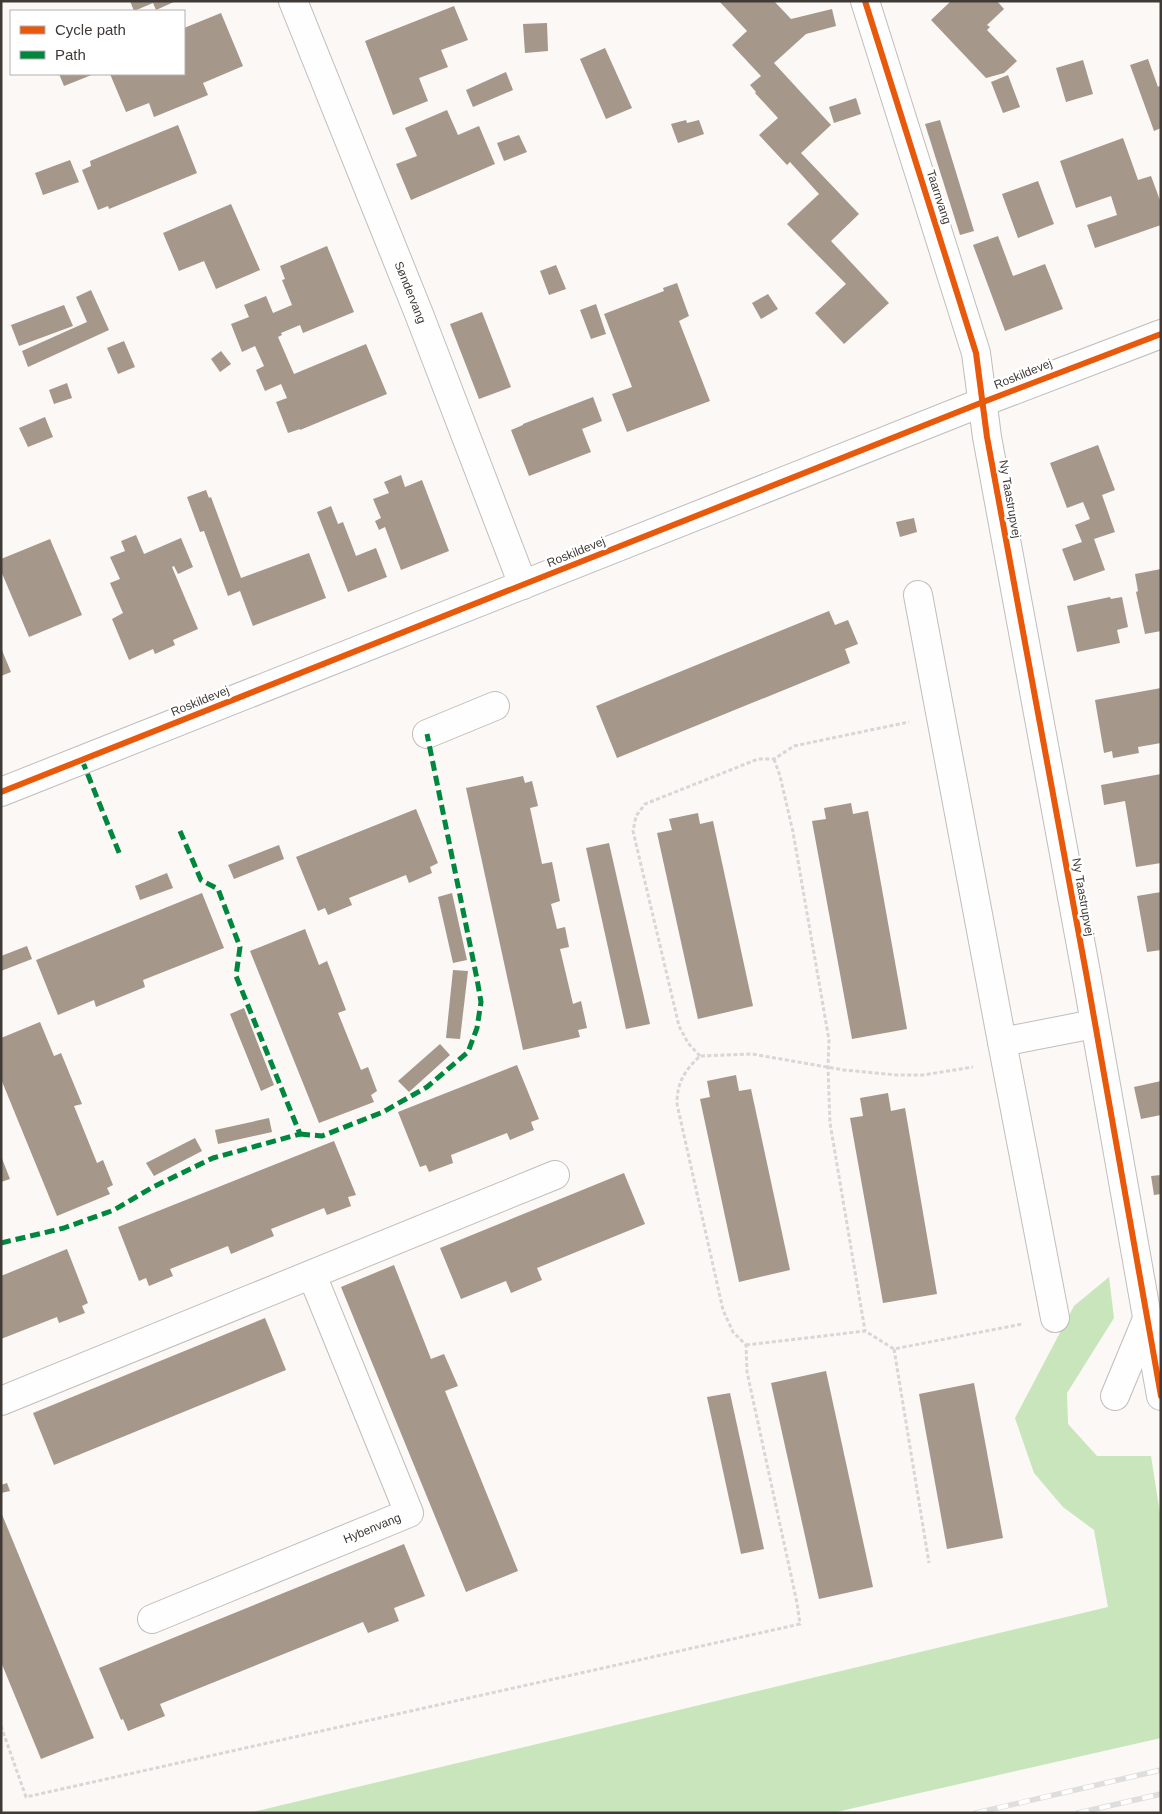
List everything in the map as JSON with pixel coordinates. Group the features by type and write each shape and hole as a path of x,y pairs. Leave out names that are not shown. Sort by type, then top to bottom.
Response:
{"street":[{"name":"Søndervang","path":"293,1 419,314 523,585"},
{"name":"Taarnvang","path":"865,1 976,353 983,402"},
{"name":"Roskildevej","path":"1,792 983,402 1161,334"},
{"name":"Ny Taastrupvej","path":"983,402 987,437 1161,1396"},
{"path":"918,595 1055,1318"},
{"path":"426,734 495,706"},
{"path":"1004,1052 1094,1024"},
{"path":"1,1401 555,1176"},
{"name":"Hybenvang","path":"152,1618 409,1513 312,1275"},
{"path":"1114,1396 1147,1319"}],"path":[{"path":"700,1056 688,1043 679,1026 633,832 636,816 645,804 758,759 774,759 794,746 941,715"},
{"path":"774,759 780,776 793,832 829,1040 830,1123 865,1331"},
{"path":"1,1726 26,1797 800,1624 798,1603 747,1372 746,1345 732,1332 722,1310 678,1104 677,1091 689,1067 700,1056 752,1054 828,1068 897,1075 923,1075 1004,1052"},
{"path":"746,1345 865,1331 894,1349 1055,1318"},
{"path":"894,1349 929,1564"}],"green space":[{"path":"1109,1277 1114,1318 1067,1393 1068,1424 1097,1456 1151,1456 1161,1520 1161,1738 832,1813 249,1813 1108,1607 1094,1530 1063,1507 1034,1473 1015,1418 1074,1306"}],"building":[{"path":"130,1 176,1 156,10 153,3 134,10"},
{"path":"719,1 774,1 791,19 832,9 836,26 806,34 774,63 831,125 801,153 859,214 831,241 889,303 844,344 815,313 846,284 787,224 819,194 790,162 787,165 759,135 778,118 750,85 761,76 732,45 747,31"},
{"path":"951,1 997,1 1004,9 987,25 990,27 987,30 1017,61 1004,73 986,78 931,20"},
{"path":"454,6 468,40 441,50 448,67 419,78 428,101 393,115 365,41"},
{"path":"221,13 243,66 203,83 208,95 154,117 149,103 126,112 110,75 185,75 185,28"},
{"path":"547,23 548,51 525,53 523,24"},
{"path":"605,48 632,108 606,119 580,59"},
{"path":"1148,59 1158,87 1161,85 1161,128 1154,131 1130,65"},
{"path":"1083,60 1093,94 1066,102 1056,68"},
{"path":"506,72 513,90 473,107 466,90"},
{"path":"59,75 92,75 64,86"},
{"path":"1008,75 1020,107 1003,113 991,82"},
{"path":"856,98 861,114 834,123 829,107"},
{"path":"447,110 458,135 479,126 495,164 411,200 396,164 417,156 405,128"},
{"path":"686,120 687,123 699,120 704,134 678,143 671,124"},
{"path":"940,120 974,231 960,235 925,124"},
{"path":"178,125 197,173 109,209 108,206 98,210 82,170 91,166 90,161"},
{"path":"519,135 527,152 504,161 497,143"},
{"path":"1123,138 1138,180 1151,176 1161,203 1161,225 1095,248 1087,225 1117,215 1111,196 1076,208 1060,161"},
{"path":"70,160 79,182 43,195 35,173"},
{"path":"1038,181 1054,224 1018,238 1002,194"},
{"path":"231,204 260,270 216,289 204,261 179,271 163,233"},
{"path":"998,236 1013,276 1045,264 1063,309 1005,331 973,245"},
{"path":"327,246 354,312 303,333 300,325 281,333 282,335 278,337 294,374 366,344 387,394 300,430 288,433 276,402 287,398 281,384 265,391 256,370 264,366 255,346 242,352 231,324 249,317 244,305 266,296 273,313 292,305 282,280 285,279 280,266"},
{"path":"556,265 566,289 549,295 540,271"},
{"path":"677,283 689,316 679,321 710,401 627,432 612,394 632,387 604,314 664,291 663,288"},
{"path":"91,290 109,330 28,367 22,351 87,322 76,297"},
{"path":"768,294 778,309 761,319 752,303"},
{"path":"596,304 606,334 591,339 580,310"},
{"path":"64,305 73,326 19,346 11,325"},
{"path":"482,312 511,387 479,399 450,324"},
{"path":"124,341 135,367 118,374 107,348"},
{"path":"221,351 231,364 220,372 211,359"},
{"path":"67,383 72,398 54,404 49,390"},
{"path":"593,397 602,421 582,429 591,452 529,476 511,430"},
{"path":"45,417 53,437 28,447 19,428"},
{"path":"1098,445 1115,490 1102,495 1115,532 1094,539 1105,570 1074,581 1062,549 1082,542 1075,525 1090,519 1083,502 1067,508 1050,463"},
{"path":"401,475 405,487 422,480 449,551 401,570 385,527 379,530 375,521 381,518 373,499 389,493 384,482"},
{"path":"206,490 209,498 211,497 241,578 309,553 326,598 253,626 240,591 228,596 204,531 200,532 187,497"},
{"path":"331,506 338,524 343,522 356,556 376,548 387,577 348,592 317,512"},
{"path":"914,518 917,532 900,537 896,522"},
{"path":"136,535 144,554 181,538 193,567 178,574 174,566 172,567 198,629 173,640 175,645 155,654 153,649 129,660 112,619 123,613 110,583 120,579 110,557 125,551 121,541"},
{"path":"50,539 82,615 29,637 1,571 1,559"},
{"path":"1161,569 1161,631 1145,634 1136,592 1138,591 1135,574"},
{"path":"1110,597 1111,599 1122,597 1128,627 1117,630 1120,643 1077,652 1067,606"},
{"path":"829,611 835,625 848,620 858,644 845,649 850,663 617,758 596,706"},
{"path":"1,648 11,672 1,676"},
{"path":"1161,688 1161,743 1138,747 1139,753 1113,758 1112,751 1104,753 1095,700"},
{"path":"1161,774 1161,863 1136,867 1125,801 1104,805 1101,785"},
{"path":"523,776 525,783 532,781 538,806 530,808 542,864 552,862 560,901 551,904 557,929 565,927 569,947 560,949 573,1004 581,1001 587,1028 578,1030 580,1037 523,1050 466,788"},
{"path":"851,803 853,814 868,811 907,1029 852,1039 812,821 826,819 824,808"},
{"path":"416,809 438,863 430,867 432,873 409,883 406,875 349,898 352,905 328,915 325,908 318,911 296,857"},
{"path":"698,813 700,824 713,821 753,1006 698,1019 657,833 672,830 669,819"},
{"path":"609,843 650,1024 626,1029 586,848"},
{"path":"279,845 284,859 234,879 228,865"},
{"path":"167,873 173,888 140,900 135,886"},
{"path":"1161,892 1161,950 1147,952 1137,896"},
{"path":"202,893 224,948 143,980 145,987 96,1007 94,1000 58,1015 36,960"},
{"path":"452,893 467,960 453,963 438,897"},
{"path":"305,929 319,965 327,961 346,1010 338,1013 361,1070 368,1067 377,1091 371,1095 374,1102 319,1123 250,951"},
{"path":"27,946 32,959 1,971 1,956"},
{"path":"453,970 468,971 460,1039 446,1038"},
{"path":"244,1008 274,1085 261,1091 230,1014"},
{"path":"40,1022 54,1056 61,1053 82,1104 74,1106 97,1163 103,1160 113,1185 107,1188 110,1194 57,1216 1,1079 1,1038"},
{"path":"440,1044 450,1055 409,1092 398,1081"},
{"path":"517,1065 539,1119 531,1122 534,1130 510,1140 507,1133 451,1155 453,1163 429,1172 426,1165 420,1167 398,1112"},
{"path":"736,1075 739,1091 751,1089 790,1270 739,1282 700,1099 710,1097 707,1081"},
{"path":"1161,1081 1161,1115 1141,1119 1134,1087"},
{"path":"888,1093 891,1111 905,1108 937,1294 883,1303 850,1118 863,1116 860,1098"},
{"path":"269,1118 272,1132 218,1144 215,1130"},
{"path":"195,1138 202,1151 154,1176 146,1163"},
{"path":"334,1141 356,1195 348,1197 351,1206 327,1215 324,1208 271,1229 274,1236 231,1254 228,1246 170,1269 173,1276 149,1286 146,1278 139,1281 118,1227"},
{"path":"1,1156 10,1179 1,1182"},
{"path":"624,1173 645,1224 537,1268 542,1280 511,1293 506,1281 461,1299 440,1248"},
{"path":"1161,1175 1161,1194 1154,1195 1151,1176"},
{"path":"67,1249 88,1303 82,1306 85,1313 59,1323 57,1317 1,1339 1,1276"},
{"path":"394,1265 431,1359 444,1354 458,1386 445,1391 518,1571 466,1592 341,1287"},
{"path":"265,1318 286,1370 54,1465 33,1413"},
{"path":"826,1371 873,1587 819,1599 771,1383"},
{"path":"974,1383 1003,1538 947,1549 919,1394"},
{"path":"730,1393 764,1549 741,1554 707,1397"},
{"path":"7,1483 10,1491 1,1493 1,1485"},
{"path":"1,1512 94,1738 41,1759 1,1662"},
{"path":"404,1544 425,1596 394,1608 399,1621 368,1633 363,1622 160,1704 165,1716 128,1731 123,1719 121,1720 99,1668"}],"railway":[{"path":"976,1813 1161,1770"},
{"path":"1078,1813 1161,1794"}],"marked path":[{"path":"300,1134 322,1136 383,1112 427,1087 468,1052 477,1028 481,1002 427,734"},
{"path":"82,760 120,855"},
{"path":"1,1243 64,1228 114,1210 153,1187 213,1158 300,1134 236,976 240,947 218,889 201,880 180,831"}],"cycle path":[{"path":"865,1 976,353 987,437 1087,978 1161,1396"},
{"path":"1,792 983,402 1161,334"}]}
